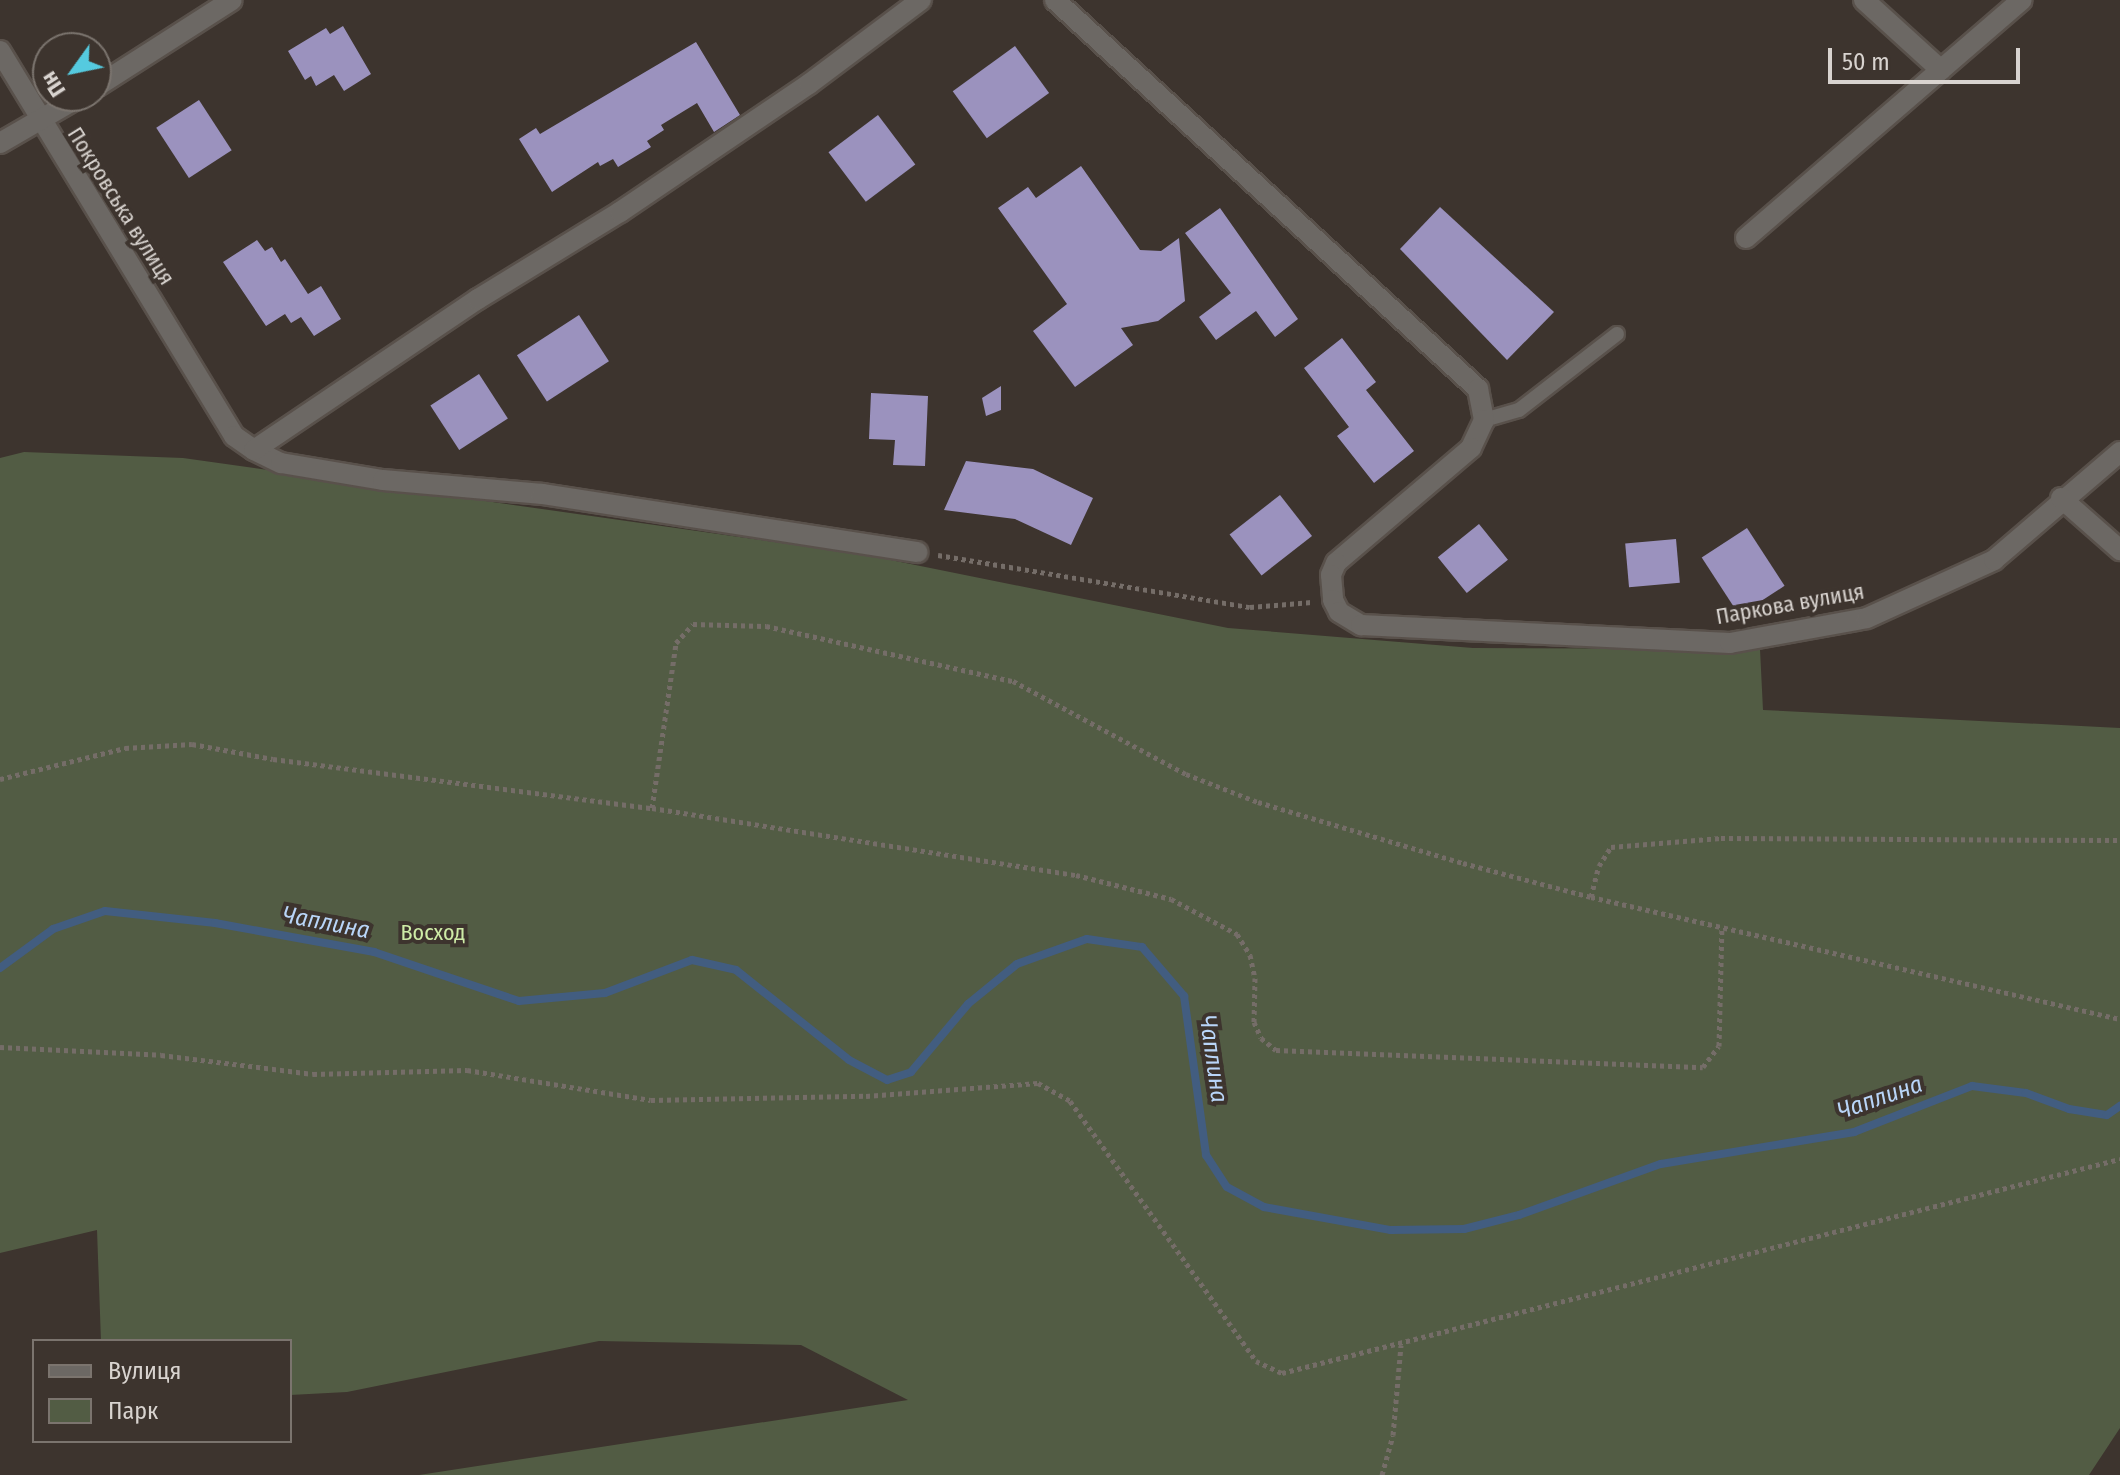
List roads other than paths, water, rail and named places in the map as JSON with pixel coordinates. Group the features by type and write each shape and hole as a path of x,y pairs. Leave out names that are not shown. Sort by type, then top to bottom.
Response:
{"street":[{"path":"112,77 232,0"},
{"path":"254,450 478,299 620,212 809,84 921,0"},
{"path":"1055,0 1468,377 1483,404 1484,420"},
{"path":"1864,0 1941,70"},
{"path":"1746,238 2022,0"},
{"name":"Покровська вулиця","path":"0,51 40,122 234,436 254,450"},
{"path":"0,143 56,112"},
{"name":"Паркова вулиця","path":"1484,420 1471,448 1336,563 1331,575 1333,600 1339,612 1361,625 1730,643 1867,618 1994,560 2061,498 2120,452"},
{"path":"254,450 281,463 383,480 542,494 918,552"},
{"path":"2061,498 2120,550"}],"lane":[{"path":"1484,420 1519,410 1617,334"}],"waterway":[{"name":"Чаплина","path":"0,968 53,929 105,911 215,923 374,952 519,1001 605,993 692,960 736,970 849,1060 887,1080 911,1072 968,1004 1017,964 1087,939 1142,947 1184,996 1206,1155 1227,1187 1264,1207 1391,1230 1464,1229 1519,1215 1661,1164 1854,1132 1972,1086 2026,1093 2069,1109 2107,1115 2120,1106"}],"park label":[{"name":"Восход","path":"433,933"}]}
